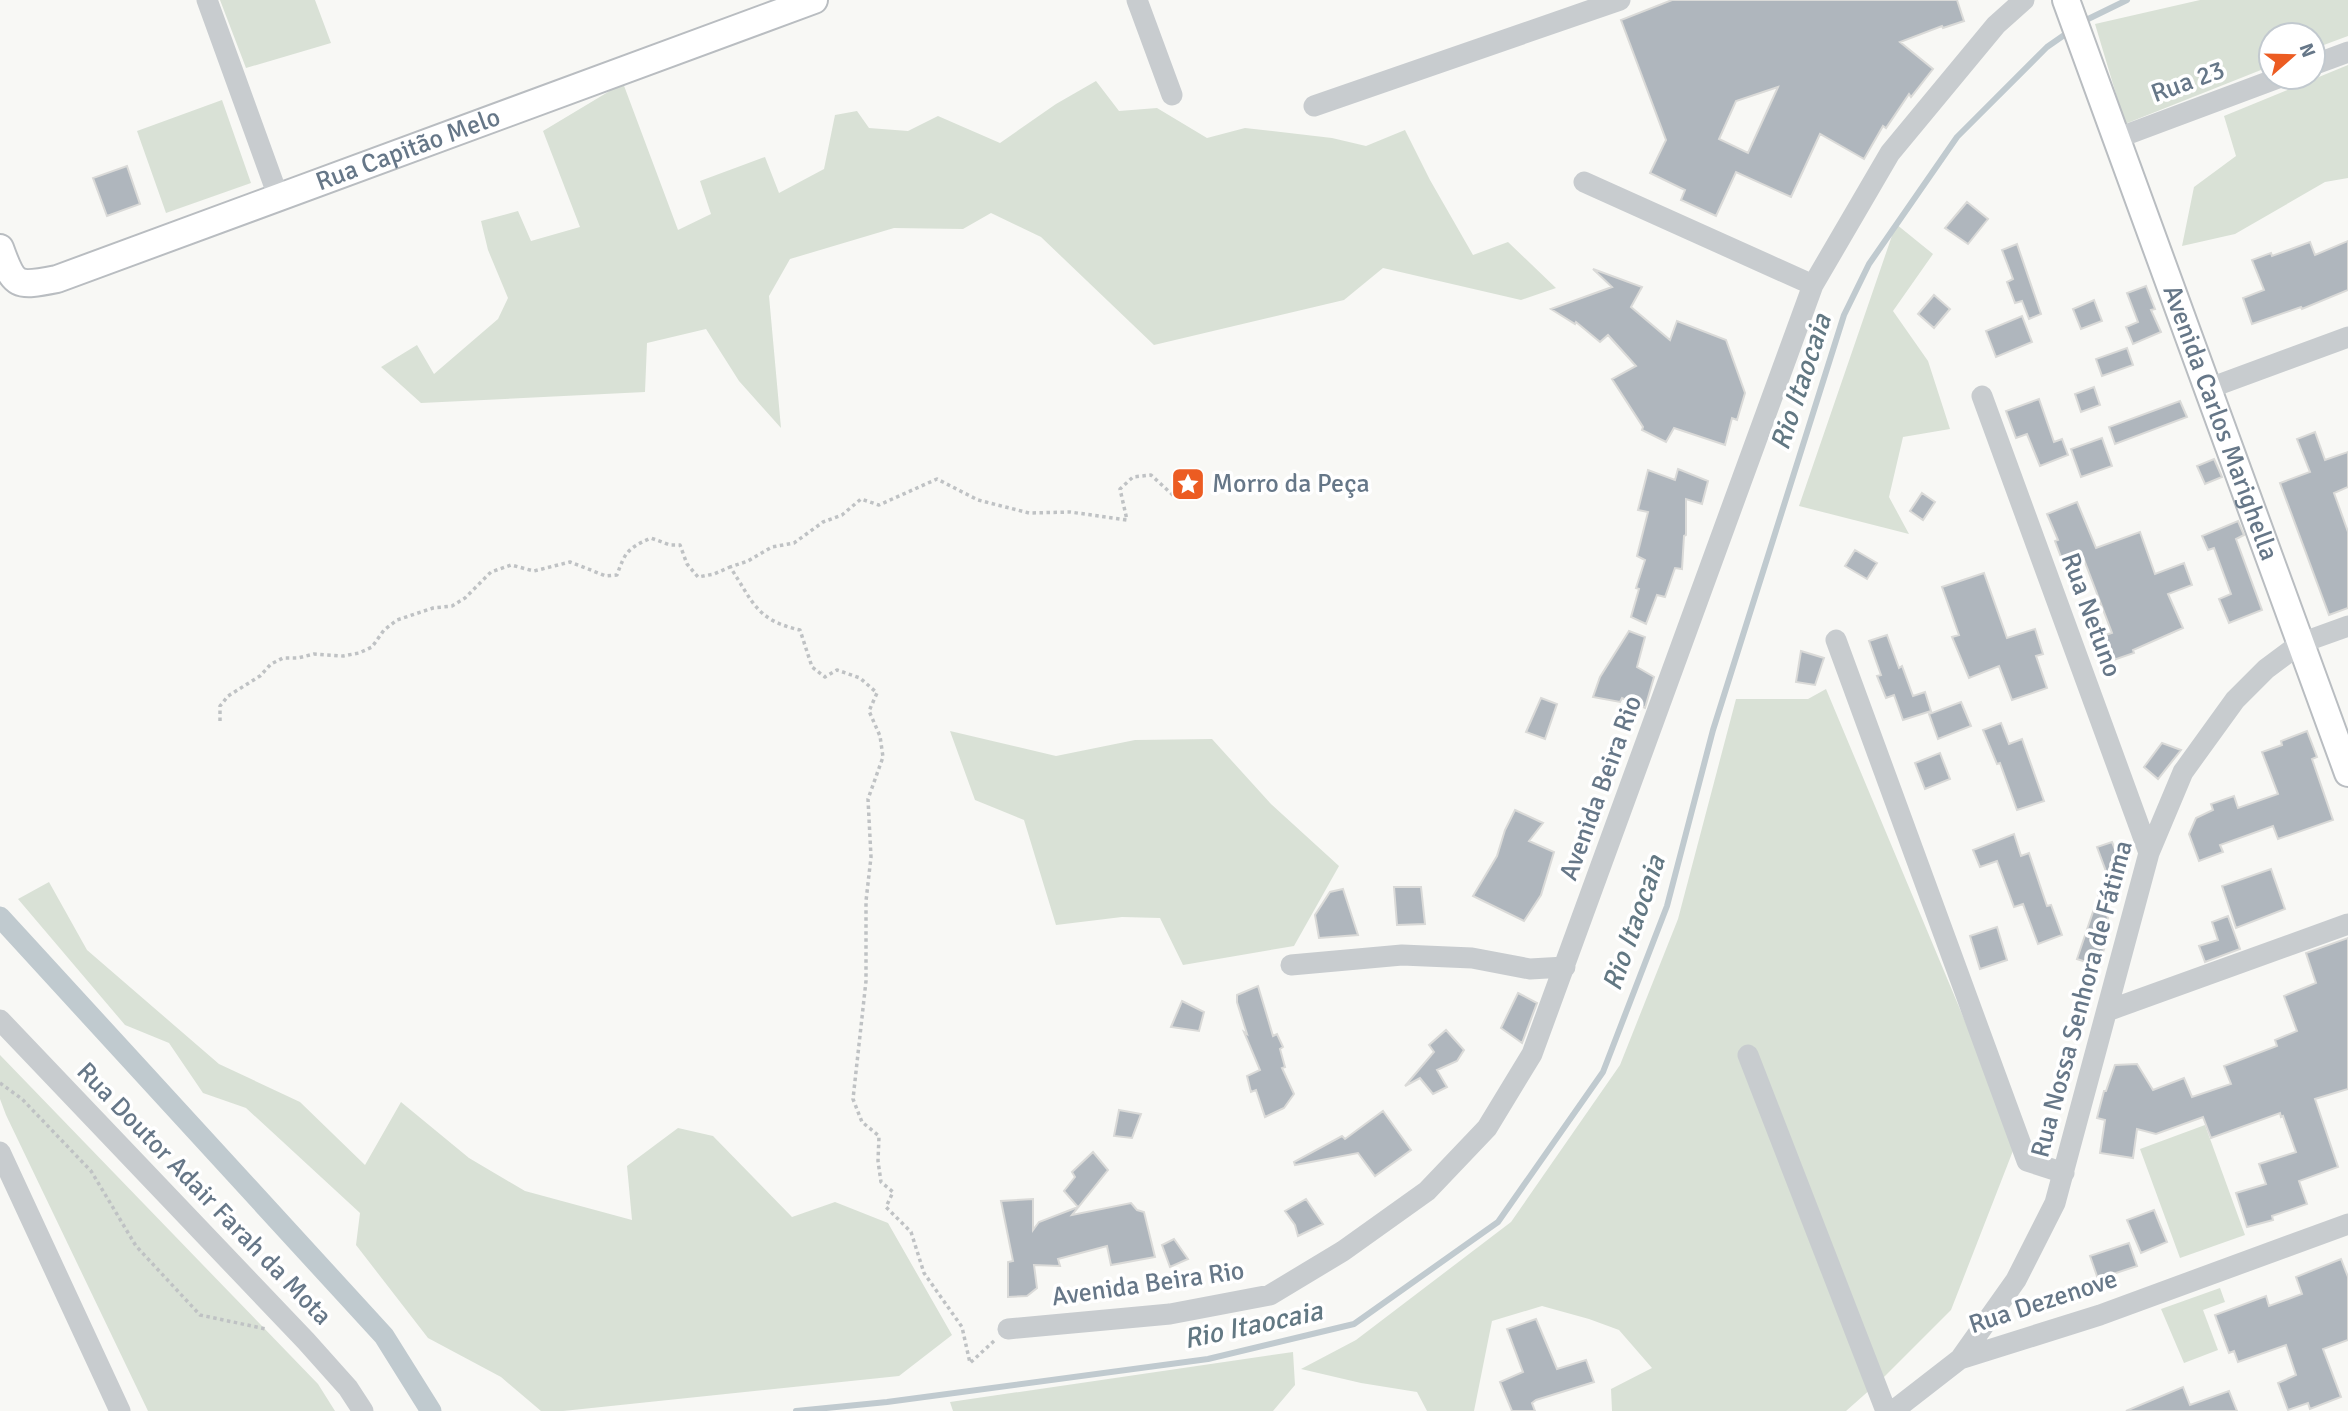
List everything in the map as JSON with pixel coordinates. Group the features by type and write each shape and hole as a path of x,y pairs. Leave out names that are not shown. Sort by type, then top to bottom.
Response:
{"main road":[{"name":"Rua Capitão Melo","path":"5,279 36,283 57,279 814,0"},
{"name":"Avenida Carlos Marighella","path":"2066,0 2348,773"},
{"path":"0,248 5,279"}],"street":[{"path":"207,0 278,196"},
{"path":"1137,0 1172,95"},
{"path":"1314,106 1620,0"},
{"name":"Avenida Beira Rio","path":"1008,1329 1170,1314 1270,1295 1343,1251 1427,1191 1487,1128 1532,1054 1566,967 1813,285 1890,153 1996,25 2024,0"},
{"path":"2327,60 2348,52"},
{"name":"Rua 23","path":"2115,139 2257,86"},
{"path":"1584,182 1813,285"},
{"path":"2207,390 2348,337"},
{"name":"Rua Netuno","path":"1982,397 2149,853"},
{"name":"Rua Nossa Senhora de Fátima","path":"1893,1411 1960,1359 2016,1280 2055,1203 2149,853 2183,772 2235,700 2266,669 2301,643 2348,626"},
{"path":"1836,640 2027,1161 2064,1173"},
{"path":"2107,1011 2348,924"},
{"path":"1291,965 1402,955 1472,958 1530,969 1566,967"},
{"name":"Rua Doutor Adair Farah da Mota","path":"0,1020 306,1341 348,1388 363,1411"},
{"path":"1748,1055 1886,1411"},
{"path":"0,1152 120,1411"},
{"name":"Rua Dezenove","path":"1960,1359 2100,1315 2348,1224"}],"path":[{"path":"220,721 220,706 228,696 260,676 271,664 283,658 314,654 343,656 359,653 372,647 384,630 397,620 433,608 452,606 465,598 491,572 511,565 534,571 570,562 606,576 617,575 626,552 634,545 651,538 670,545 680,545 687,564 698,577 748,561 772,547 794,543 823,522 842,515 861,499 879,505 937,479 978,500 1029,513 1070,512 1126,520 1120,489 1133,477 1151,475 1175,497 1206,481"},
{"path":"730,567 747,591 755,609 780,626 800,630 812,667 824,677 837,670 860,678 877,693 869,711 880,736 883,757 868,799 871,857 866,901 866,981 853,1099 862,1122 879,1136 881,1182 893,1192 886,1207 911,1232 924,1273 962,1327 970,1363 1008,1329"},
{"path":"0,1083 22,1099 91,1171 136,1246 200,1315 274,1330 306,1341"}],"shaded area":[{"path":"220,0 315,0 331,43 246,68"},
{"path":"2200,0 2348,0 2348,36 2327,44 2327,21 2257,21 2257,72 2125,124 2095,24"},
{"path":"2348,65 2348,178 2325,182 2235,234 2182,246 2194,187 2236,156 2224,116 2285,91 2327,91 2327,74"},
{"path":"1096,81 1119,111 1157,108 1207,138 1245,128 1332,138 1366,146 1405,130 1473,255 1508,242 1556,288 1521,300 1383,268 1344,300 1154,345 1041,237 991,213 963,229 894,228 790,259 769,296 781,428 739,381 706,329 647,343 645,392 421,403 381,367 417,345 434,374 498,319 508,298 488,250 481,221 518,211 531,241 580,227 543,131 623,83 678,230 711,214 700,181 765,157 779,193 824,169 835,115 857,111 869,128 908,131 938,116 1000,143 1056,104"},
{"path":"222,100 251,183 166,213 137,131"},
{"path":"1896,224 1933,254 1893,311 1928,361 1950,429 1903,437 1889,497 1909,534 1799,506"},
{"path":"1826,689 2016,1143 1951,1310 1846,1411 1612,1411 1611,1389 1652,1368 1619,1330 1542,1306 1492,1321 1474,1411 1427,1411 1417,1392 1301,1369 1356,1340 1511,1222 1620,1065 1678,919 1736,699 1808,699"},
{"path":"950,731 1056,756 1135,740 1212,739 1271,804 1339,866 1294,946 1183,965 1160,918 1122,917 1056,925 1024,820 975,800"},
{"path":"49,882 87,950 219,1064 300,1102 365,1165 401,1102 469,1158 525,1191 632,1220 627,1166 678,1128 713,1136 792,1217 835,1202 888,1223 952,1335 899,1376 563,1411 541,1411 501,1377 428,1338 356,1245 360,1213 246,1108 203,1093 169,1043 125,1025 18,899"},
{"path":"0,1055 318,1384 335,1411 148,1411 6,1115 0,1099"},
{"path":"2205,1125 2245,1235 2180,1258 2140,1149"},
{"path":"2220,1288 2225,1302 2203,1310 2218,1350 2184,1363 2161,1309"},
{"path":"1293,1352 1295,1385 1273,1411 953,1411 950,1402"}],"building":[{"path":"1672,0 1957,0 1964,21 1943,28 1942,26 1900,42 1933,69 1911,97 1909,94 1886,128 1883,126 1864,159 1820,134 1791,197 1736,172 1716,216 1681,200 1685,190 1650,173 1666,140 1621,20","holes":["1778,87 1748,153 1719,139 1736,101"]},
{"path":"127,166 140,204 107,216 93,178"},
{"path":"1967,202 1988,219 1968,244 1945,228"},
{"path":"2348,241 2348,290 2302,309 2301,307 2252,324 2243,298 2264,290 2252,260 2271,253 2272,256 2310,242 2315,255"},
{"path":"2017,244 2041,314 2029,319 2022,301 2015,303 2007,282 2013,279 2002,250"},
{"path":"1593,269 1642,287 1631,307 1670,340 1677,321 1726,340 1745,393 1737,420 1732,418 1725,445 1674,428 1666,442 1642,430 1643,427 1612,379 1636,366 1608,335 1600,342 1576,322 1575,324 1551,309 1612,287"},
{"path":"2146,286 2155,309 2151,310 2161,332 2133,344 2126,327 2138,322 2127,293"},
{"path":"1934,295 1950,309 1934,328 1918,314"},
{"path":"2094,300 2102,321 2081,329 2073,309"},
{"path":"2022,316 2032,342 1996,357 1986,331"},
{"path":"2127,348 2133,365 2102,376 2096,359"},
{"path":"2094,387 2100,405 2081,412 2075,394"},
{"path":"2039,399 2054,442 2062,439 2068,455 2040,466 2027,434 2016,438 2006,411"},
{"path":"2180,401 2187,417 2115,444 2109,427"},
{"path":"2315,432 2325,460 2348,452 2348,487 2334,493 2348,532 2348,608 2329,615 2280,483 2310,472 2297,439"},
{"path":"2102,438 2112,466 2081,477 2071,449"},
{"path":"2214,459 2222,477 2205,484 2197,466"},
{"path":"1678,469 1708,481 1702,504 1686,499 1682,569 1675,568 1665,597 1657,595 1646,624 1631,617 1645,560 1637,556 1648,512 1638,510 1648,470 1675,480"},
{"path":"1922,493 1935,502 1923,520 1910,511"},
{"path":"2077,502 2096,548 2140,532 2155,574 2184,563 2192,585 2168,594 2183,628 2133,650 2134,653 2099,665 2091,640 2112,633 2083,557 2064,565 2055,541 2058,540 2047,514"},
{"path":"2238,521 2244,535 2236,539 2262,610 2229,623 2219,599 2231,594 2214,548 2208,550 2202,536"},
{"path":"1855,550 1877,563 1867,579 1845,566"},
{"path":"1984,573 2007,638 2035,629 2043,654 2036,656 2047,688 2012,700 1999,666 1969,678 1952,637 1959,635 1942,587"},
{"path":"1629,631 1645,637 1637,667 1654,677 1645,708 1622,698 1620,702 1593,697 1600,677"},
{"path":"1887,635 1913,696 1925,692 1931,711 1903,720 1894,695 1886,698 1877,676 1881,675 1869,641"},
{"path":"1801,651 1824,658 1815,685 1796,682"},
{"path":"1541,698 1557,704 1545,739 1526,732"},
{"path":"1961,702 1971,726 1938,739 1929,714"},
{"path":"2001,723 2009,744 2022,739 2044,801 2017,810 2000,763 1997,764 1983,730"},
{"path":"2307,731 2317,757 2312,759 2333,820 2278,839 2273,826 2220,845 2223,852 2199,861 2189,834 2196,818 2213,810 2211,804 2234,796 2238,808 2278,794 2262,752 2282,745 2281,741"},
{"path":"2162,743 2181,750 2158,779 2144,767"},
{"path":"1940,753 1950,779 1925,789 1915,763"},
{"path":"1515,810 1543,823 1529,841 1554,852 1541,895 1524,921 1473,896 1497,856"},
{"path":"2014,834 2021,856 2029,853 2047,906 2051,905 2062,935 2038,944 2023,904 2014,907 1997,861 1980,867 1973,850"},
{"path":"2112,842 2123,869 2107,874 2097,847"},
{"path":"2271,869 2285,909 2236,928 2222,886"},
{"path":"1394,887 1421,887 1425,924 1397,925"},
{"path":"1343,889 1358,935 1319,938 1315,915 1330,892"},
{"path":"2099,894 2108,918 2099,943 2099,947 2104,949 2098,966 2077,959"},
{"path":"2228,916 2240,949 2205,962 2199,946 2218,940 2212,922"},
{"path":"1997,927 2007,960 1980,969 1970,936"},
{"path":"2348,938 2348,1089 2315,1099 2338,1167 2299,1181 2307,1204 2272,1216 2273,1220 2247,1227 2236,1193 2266,1184 2259,1164 2296,1152 2280,1113 2211,1138 2203,1117 2156,1134 2137,1129 2133,1158 2100,1153 2105,1120 2097,1118 2115,1065 2137,1064 2153,1090 2184,1078 2192,1097 2231,1084 2224,1066 2277,1046 2275,1040 2297,1031 2284,996 2316,983 2306,953"},
{"path":"1258,986 1273,1036 1277,1034 1283,1047 1280,1049 1285,1067 1282,1068 1294,1094 1284,1108 1265,1117 1256,1090 1251,1092 1247,1076 1260,1070 1244,1032 1247,1034 1237,1002 1237,995"},
{"path":"1518,993 1537,1003 1522,1043 1501,1028"},
{"path":"1182,1001 1204,1012 1199,1031 1171,1027"},
{"path":"1446,1030 1464,1050 1457,1061 1437,1070 1447,1087 1433,1094 1420,1078 1405,1086 1434,1052 1429,1045"},
{"path":"1119,1110 1141,1114 1132,1138 1114,1136"},
{"path":"1383,1111 1411,1150 1375,1176 1358,1153 1295,1165 1294,1162 1342,1136 1345,1139"},
{"path":"1093,1152 1108,1170 1072,1215 1131,1203 1137,1210 1144,1212 1155,1257 1111,1265 1107,1246 1058,1259 1060,1266 1034,1265 1037,1288 1027,1296 1008,1297 1008,1262 1013,1261 1001,1201 1033,1199 1033,1230 1039,1222 1078,1207 1064,1191 1075,1177 1072,1172"},
{"path":"1306,1199 1323,1224 1298,1236 1295,1225 1285,1211"},
{"path":"2154,1210 2167,1242 2141,1253 2127,1220"},
{"path":"1174,1239 1188,1259 1170,1267 1162,1245"},
{"path":"2129,1243 2137,1266 2098,1279 2090,1256"},
{"path":"2341,1259 2348,1277 2348,1340 2323,1349 2341,1397 2310,1409 2308,1403 2288,1410 2278,1383 2296,1375 2286,1345 2238,1362 2234,1351 2229,1353 2215,1315 2266,1296 2269,1306 2302,1294 2296,1277"},
{"path":"1536,1319 1557,1369 1586,1360 1594,1382 1536,1400 1532,1403 1535,1411 1512,1411 1500,1382 1523,1372 1507,1329"},
{"path":"2183,1387 2190,1405 2229,1391 2237,1411 2126,1411"}],"waterway":[{"name":"Rio Itaocaia","path":"2082,22 2127,0"},
{"name":"Rio Itaocaia","path":"796,1411 887,1402 1208,1359 1354,1324 1498,1222 1603,1072 1667,906 1713,730 1844,315 1869,264 1957,137 2047,47 2070,31"},
{"path":"0,917 384,1336 431,1411"}],"place":[{"name":"Morro da Peça","path":"1188,484"}]}
